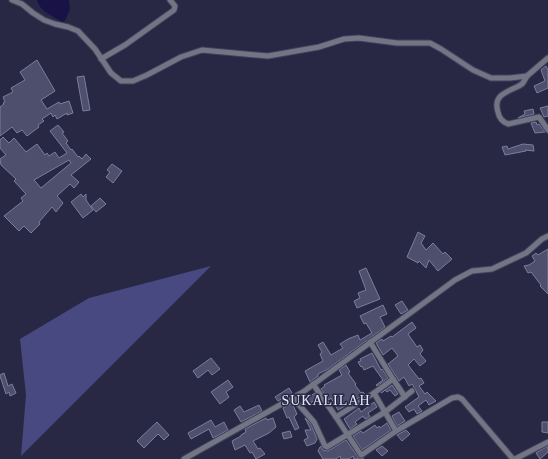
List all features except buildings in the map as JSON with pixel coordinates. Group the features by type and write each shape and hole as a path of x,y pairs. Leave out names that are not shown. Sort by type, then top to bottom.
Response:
{"street":[{"path":"12,0 22,4 44,20 78,31 95,49 116,78 121,81 133,81 181,57 202,50 268,56 319,47 344,39 359,38 397,43 430,43 442,49 473,70 491,78 527,76"},
{"path":"101,59 125,45 174,10 175,6 170,0"},
{"path":"548,58 527,76 522,83 504,93 498,99 496,107 498,114 504,122 508,124 540,117 548,130"},
{"path":"184,459 313,384 455,280 472,271 492,269 526,253 542,239 548,236"},
{"path":"370,342 405,397"},
{"path":"336,417 393,379"},
{"path":"313,384 359,454 362,455 396,431 434,408 452,398 458,397 464,401 514,459 548,442"},
{"path":"292,397 314,422 327,447 385,412 412,391"},
{"path":"374,393 396,431"}],"shaded area":[{"path":"37,0 69,0 70,9 65,21 62,22 47,13 40,7"},
{"path":"211,266 21,456 26,395 20,339 89,298"}],"district":[{"name":"SUKALILAH","path":"326,400"}]}
